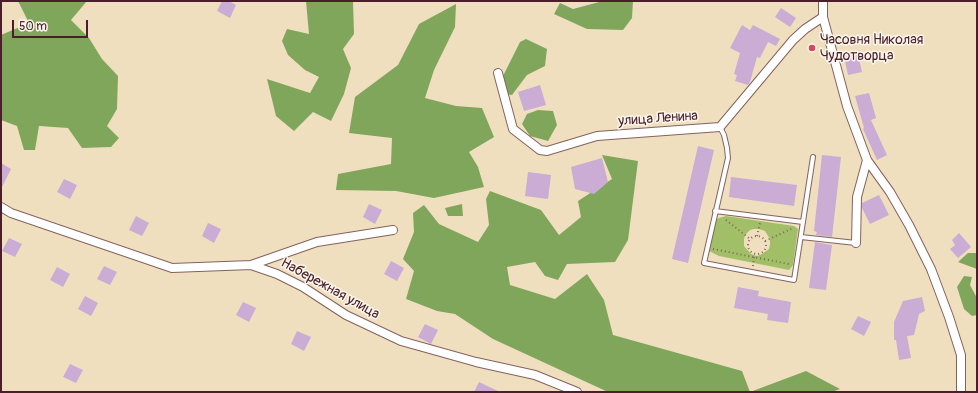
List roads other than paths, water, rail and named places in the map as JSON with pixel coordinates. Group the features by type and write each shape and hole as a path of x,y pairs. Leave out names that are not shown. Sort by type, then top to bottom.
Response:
{"street":[{"path":"823,1 823,17 847,106 866,160 890,192 909,225 931,269 961,355 961,392"},
{"path":"720,127 793,40 805,29 823,17"},
{"name":"улица Ленина","path":"498,73 513,129 540,150 547,151 597,136 720,127"},
{"path":"856,243 857,197 866,160"},
{"name":"Набережная улица","path":"1,207 11,213 172,268 251,265 277,274 303,287 346,315 401,341 476,362 535,375 577,392"},
{"path":"251,265 317,242 393,230"}],"lane":[{"path":"720,127 724,135 728,158 704,263 794,280 813,157"},
{"path":"715,211 803,223"},
{"path":"801,237 856,243"}],"place":[{"name":"Часовня Николая Чудотворца","path":"812,48"}]}
